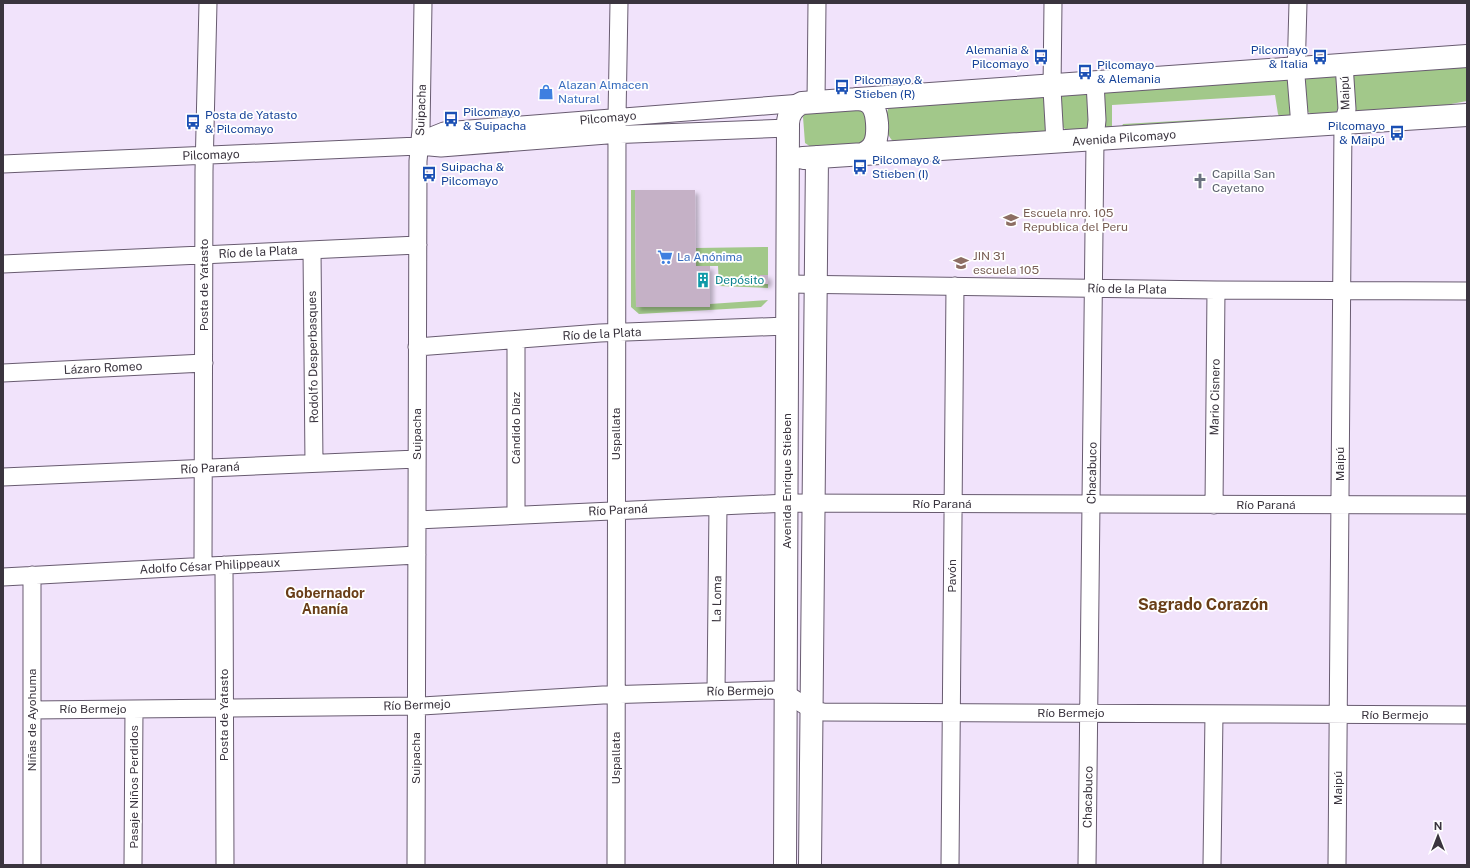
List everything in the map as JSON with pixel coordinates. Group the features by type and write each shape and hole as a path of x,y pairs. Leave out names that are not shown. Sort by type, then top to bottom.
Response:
{"main road":[{"path":"809,102 1467,56"},
{"path":"856,99 870,102 874,107 876,114 876,141 871,150 859,155"},
{"name":"Avenida Enrique Stieben","path":"785,865 788,136 790,114 796,106 809,102"},
{"name":"Avenida Pilcomayo","path":"788,136 789,150 794,157 800,158 1467,116"},
{"path":"810,865 817,157"}],"street":[{"name":"Posta de Yatasto","path":"203,566 204,255 208,3"},
{"name":"Suipacha","path":"416,865 417,348 419,146 421,134 423,3"},
{"name":"Uspallata","path":"616,865 617,117 619,3"},
{"path":"809,102 817,3"},
{"path":"1053,3 1052,85 1055,142"},
{"path":"1298,3 1297,68 1300,126"},
{"name":"Maipú","path":"1337,865 1343,124 1347,109 1344,64"},
{"name":"Chacabuco","path":"1087,865 1095,140 1097,120 1095,82"},
{"name":"Pilcomayo","path":"419,146 434,135 444,131 809,102"},
{"name":"Pilcomayo","path":"3,164 419,146 441,148 617,134 788,136"},
{"name":"Río de la Plata","path":"3,264 418,245"},
{"name":"Rodolfo Desperbasques","path":"312,250 314,463"},
{"name":"Río de la Plata","path":"787,284 1216,290 1467,291"},
{"name":"Pavón","path":"950,865 955,286"},
{"name":"Mario Cisnero","path":"1214,504 1216,290"},
{"name":"Río de la Plata","path":"417,348 617,332 787,326"},
{"name":"Cándido Díaz","path":"516,340 516,516"},
{"name":"Lázaro Romeo","path":"3,373 204,363"},
{"name":"Río Paraná","path":"3,477 417,459"},
{"name":"Río Paraná","path":"417,520 616,510 787,504 1467,505"},
{"name":"La Loma","path":"716,691 718,506"},
{"name":"Adolfo César Philippeaux","path":"3,577 417,555"},
{"name":"Posta de Yatasto","path":"224,565 225,865"},
{"name":"Niñas de Ayohuma","path":"32,575 32,865"},
{"name":"Río Bermejo","path":"32,710 417,706 616,694 774,690 786,694 812,710 824,712 1467,715"},
{"name":"Pasaje Niños Perdidos","path":"133,865 134,709"},
{"path":"1212,865 1214,714"}],"green space":[{"path":"1467,65 1467,101 1430,108 1355,111 1352,75"},
{"path":"1333,75 1337,79 1339,108 1335,113 1311,114 1307,111 1304,82 1308,77"},
{"path":"1288,79 1291,114 1289,117 1279,116 1275,95 1112,105 1112,126 1107,128 1105,125 1103,92"},
{"path":"1041,94 1045,98 1045,132 894,142 887,131 886,115 889,107"},
{"path":"1086,94 1088,96 1089,126 1086,129 1066,130 1062,126 1062,95"},
{"path":"856,107 866,113 867,135 863,144 811,147 805,143 803,117 805,113"},
{"path":"1267,117 1122,126 1123,124"},
{"path":"631,190 635,190 636,307 710,307 710,304 768,300 761,307 639,314 631,307"},
{"path":"768,247 768,288 719,286 718,266 696,266 696,248"}],"building":[{"name":"La Anónima","path":"635,190 695,190 696,266 710,266 710,307 636,307"},
{"path":"760,275 768,275 768,284 759,284"}],"place":[{"name":"Alemania & Pilcomayo","path":"1041,57"},
{"name":"Pilcomayo & Italia","path":"1320,57"},
{"name":"Pilcomayo & Alemania","path":"1085,72"},
{"name":"Pilcomayo & Stieben (R)","path":"842,87"},
{"name":"Alazan Almacen Natural","path":"546,92"},
{"name":"Pilcomayo & Suipacha","path":"451,119"},
{"name":"Posta de Yatasto & Pilcomayo","path":"193,122"},
{"name":"Pilcomayo & Maipú","path":"1397,133"},
{"name":"Pilcomayo & Stieben (I)","path":"860,167"},
{"name":"Suipacha & Pilcomayo","path":"429,174"},
{"name":"Capilla San Cayetano","path":"1200,181"},
{"name":"Escuela nro. 105 Republica del Peru","path":"1011,220"},
{"name":"La Anónima","path":"665,257"},
{"name":"JIN 31 escuela 105","path":"961,263"},
{"name":"Depósito","path":"703,280"}],"district":[{"name":"Gobernador Ananía","path":"325,602"},
{"name":"Sagrado Corazón","path":"1203,604"}]}
